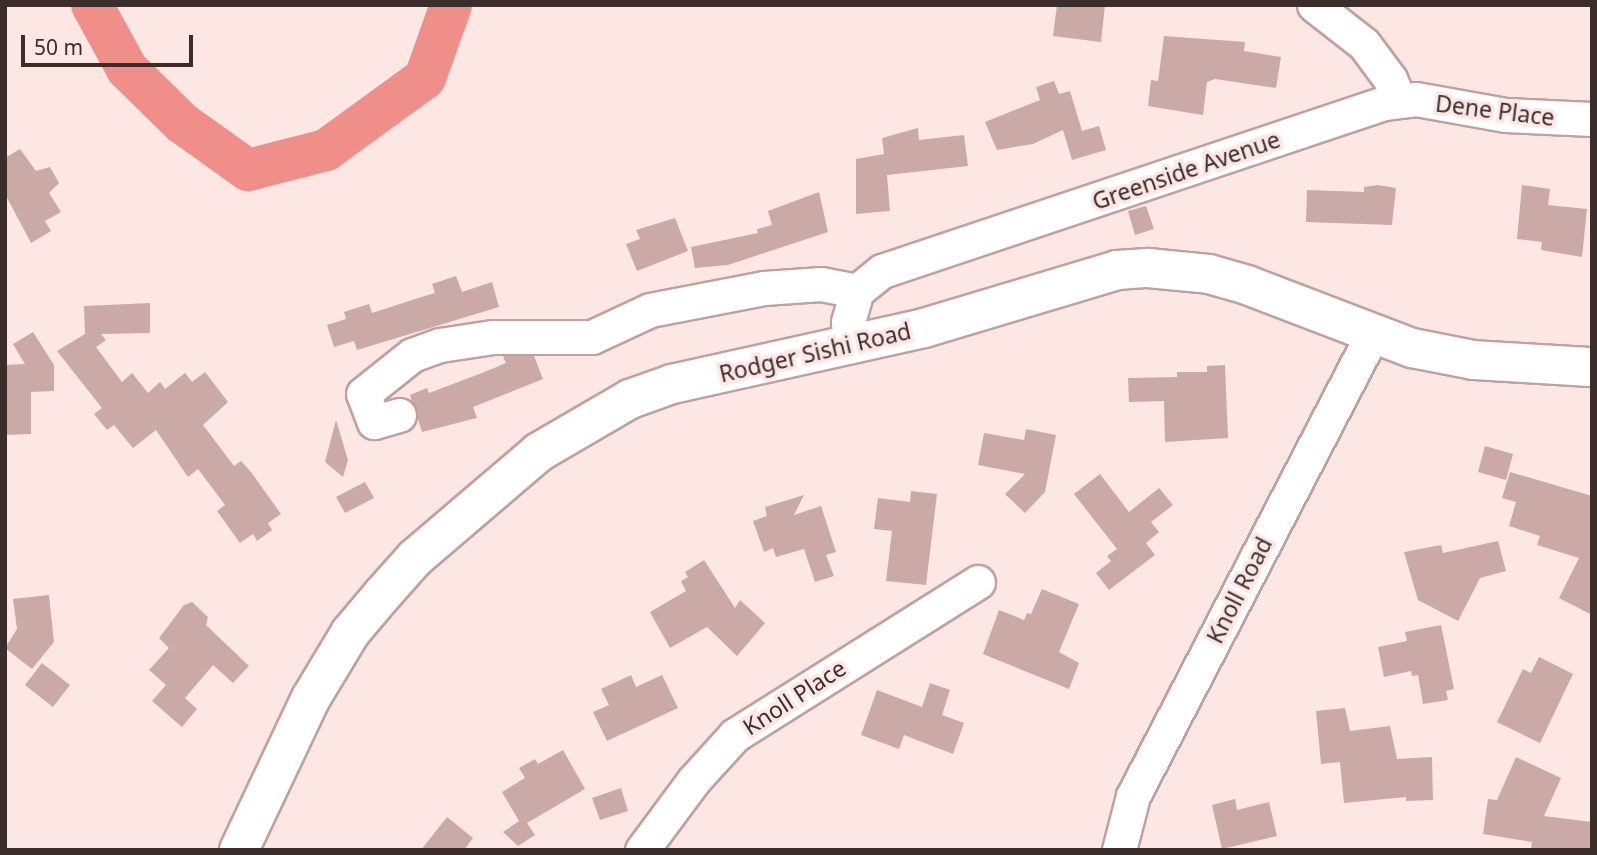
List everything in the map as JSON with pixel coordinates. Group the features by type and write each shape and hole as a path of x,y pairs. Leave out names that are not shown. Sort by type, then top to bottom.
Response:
{"main road":[{"name":"Rodger Sishi Road","path":"239,850 311,698 350,633 415,558 528,461 588,419 630,399 672,384 850,346 1081,280 1148,268 1209,274 1247,285 1371,335 1473,360 1592,367"}],"street":[{"path":"1314,5 1364,44 1385,72 1399,99"},
{"name":"Dene Place","path":"1399,99 1506,115 1592,119"},
{"name":"Greenside Avenue","path":"857,291 882,271 907,261 1399,99"},
{"path":"399,415 374,422 363,394 412,355 440,345 493,337 592,337 650,310 764,288 821,284 857,291 848,322 850,346"},
{"name":"Knoll Road","path":"1119,850 1133,796 1371,335"},
{"name":"Knoll Place","path":"642,850 694,780 735,735 780,703 978,582"}],"building":[{"path":"1057,5 1105,5 1101,42 1053,36"},
{"path":"1164,36 1245,42 1244,51 1281,57 1276,88 1215,79 1207,82 1203,115 1148,106 1151,80 1158,81"},
{"path":"1054,81 1059,94 1070,91 1082,131 1099,126 1106,150 1072,160 1063,130 1033,144 997,150 985,122 1040,100 1036,87"},
{"path":"918,128 919,140 964,135 968,166 887,175 890,211 856,214 856,159 884,154 882,138"},
{"path":"20,149 36,171 50,167 59,183 49,193 61,212 45,221 51,231 31,243 5,194 5,158"},
{"path":"1378,185 1396,188 1392,225 1306,222 1307,190 1364,192 1364,187"},
{"path":"1522,185 1550,189 1548,205 1587,209 1582,257 1541,250 1542,242 1517,239"},
{"path":"819,192 828,232 728,265 695,268 691,247 758,233 757,229 772,225 768,211"},
{"path":"1146,206 1154,229 1135,235 1128,211"},
{"path":"675,218 688,251 637,271 626,244 640,239 636,230"},
{"path":"456,276 462,292 492,282 499,307 357,350 354,341 334,347 327,325 346,319 344,312 369,304 372,313 435,293 432,284"},
{"path":"150,303 150,333 101,334 106,340 96,347 122,382 132,373 148,393 160,382 165,389 185,373 192,382 205,372 228,402 203,425 234,466 241,461 251,472 281,514 268,523 272,530 257,541 253,534 240,543 217,511 225,505 198,469 188,477 156,430 133,448 114,425 107,430 94,414 102,408 57,351 85,334 84,306"},
{"path":"33,332 54,365 54,391 31,392 31,434 5,435 5,365 25,364 13,344"},
{"path":"503,356 534,356 543,379 473,407 477,418 422,432 410,395 427,388 429,393 506,363"},
{"path":"1225,365 1228,438 1165,442 1164,401 1129,402 1128,378 1177,377 1177,372 1207,372 1207,366"},
{"path":"336,420 348,460 343,477 325,462"},
{"path":"1026,429 1056,435 1045,492 1025,513 1005,494 1025,474 978,465 984,433 1024,440"},
{"path":"1485,446 1513,454 1506,480 1478,472"},
{"path":"1510,472 1592,496 1592,615 1559,598 1579,558 1537,545 1540,536 1509,526 1516,502 1502,498"},
{"path":"1100,474 1129,512 1159,488 1173,505 1151,522 1159,532 1146,543 1155,555 1109,590 1096,573 1111,561 1107,556 1117,549 1074,494"},
{"path":"365,482 374,498 345,513 336,497"},
{"path":"911,491 937,494 926,585 886,581 892,531 874,529 878,498 910,502"},
{"path":"804,495 794,515 821,506 836,552 826,555 834,576 815,582 804,549 776,557 773,548 764,552 753,521 767,516 765,507"},
{"path":"1498,541 1506,571 1480,578 1458,621 1418,600 1404,552 1441,545 1443,553"},
{"path":"704,560 735,608 740,600 765,623 737,656 707,627 670,648 650,612 686,591 681,581 688,577 685,572"},
{"path":"1042,589 1079,604 1059,652 1079,663 1069,689 983,654 999,610 1024,620 1027,613 1031,614"},
{"path":"49,595 54,642 32,669 5,648 17,629 13,599"},
{"path":"192,602 208,617 206,625 249,666 233,683 213,665 185,698 197,709 182,727 152,701 166,685 149,670 169,648 159,638 184,605"},
{"path":"1441,625 1454,689 1446,691 1448,700 1423,704 1418,675 1412,676 1411,671 1384,677 1378,647 1407,641 1405,632"},
{"path":"1539,657 1573,674 1540,743 1497,722 1523,669 1531,673"},
{"path":"42,663 70,685 53,707 25,685"},
{"path":"631,675 636,687 662,675 678,708 607,741 593,712 609,705 601,689"},
{"path":"930,683 950,690 942,715 964,723 953,754 904,735 899,749 861,735 877,690 922,707"},
{"path":"1345,708 1350,731 1390,726 1397,759 1432,757 1433,800 1406,801 1406,797 1344,803 1340,762 1321,764 1316,711"},
{"path":"563,750 585,789 527,823 535,835 518,846 503,832 519,821 502,792 525,778 519,768 535,759 538,764"},
{"path":"1516,757 1561,778 1544,816 1592,822 1592,850 1531,850 1532,842 1483,834 1488,799 1497,800"},
{"path":"621,788 628,811 600,820 592,798"},
{"path":"1235,799 1237,810 1269,802 1277,836 1222,849 1212,805"},
{"path":"447,817 473,838 464,850 421,850"}],"waterway":[{"path":"92,5 127,69 182,123 248,170 326,150 425,78 451,5"}]}
